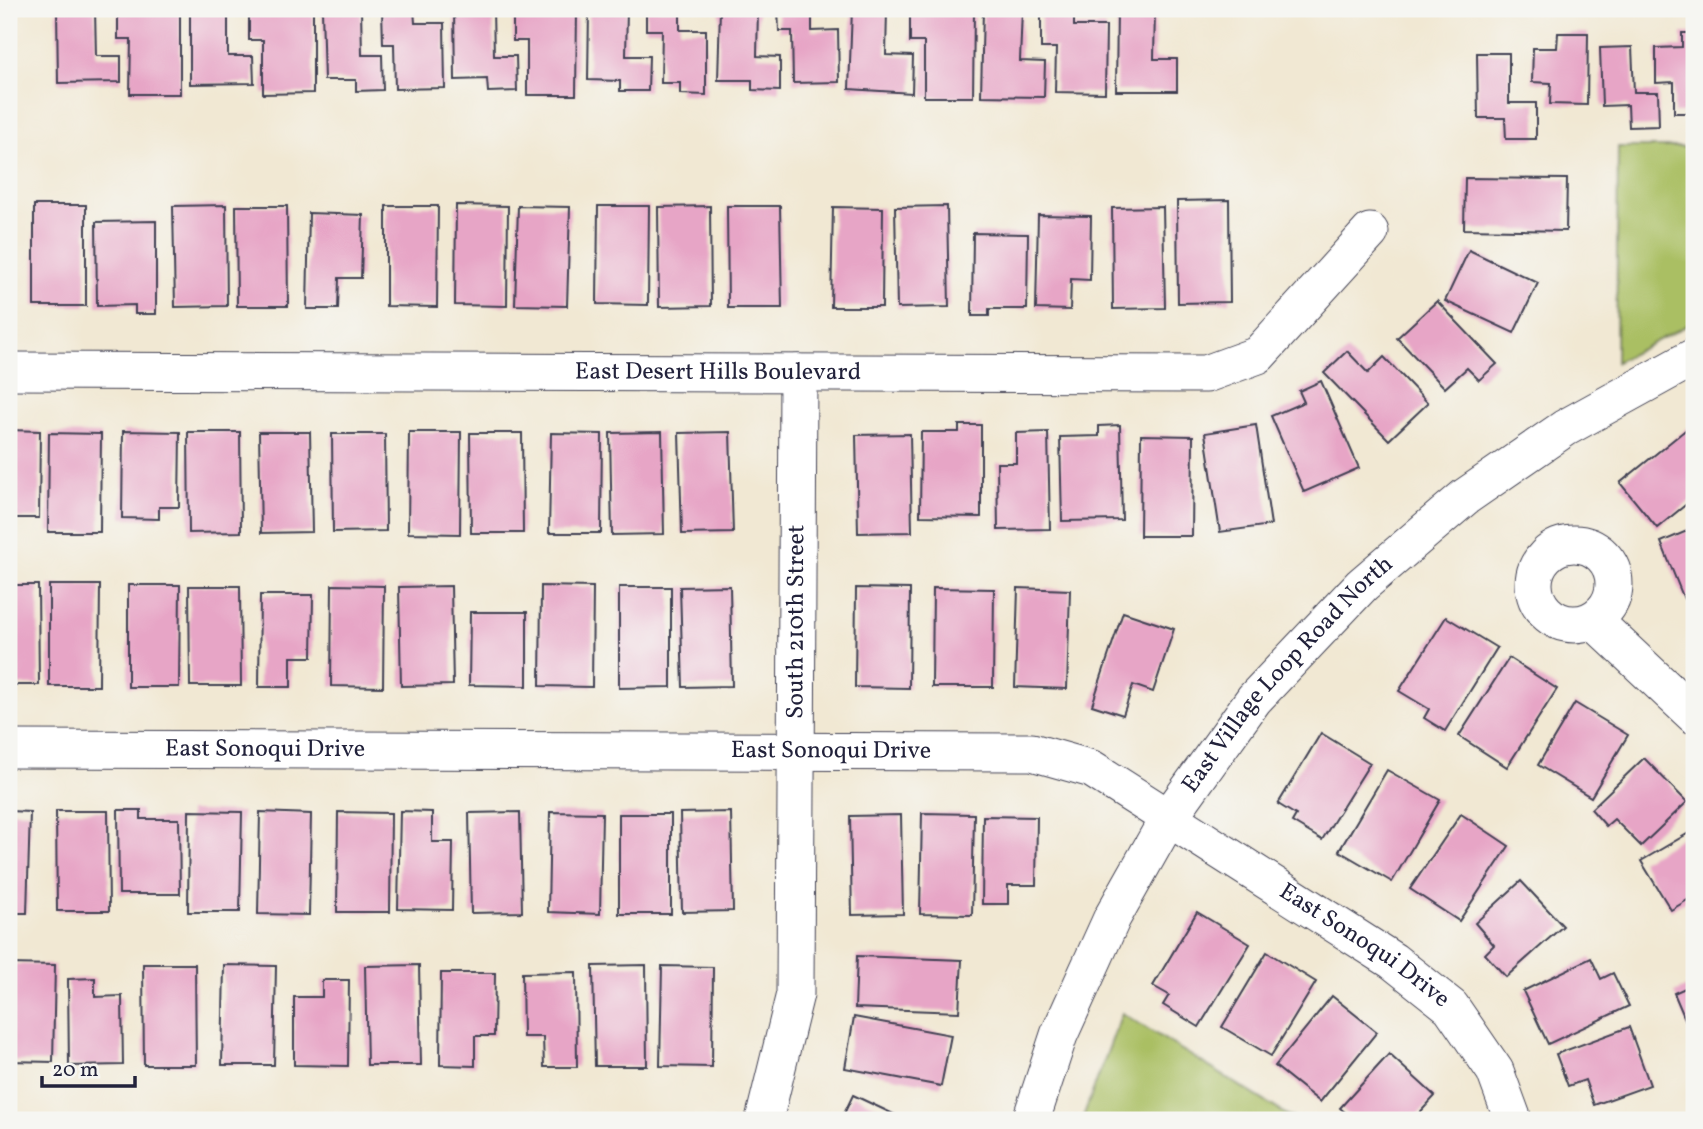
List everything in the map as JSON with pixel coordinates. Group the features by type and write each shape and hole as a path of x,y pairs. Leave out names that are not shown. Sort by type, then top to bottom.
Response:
{"street":[{"name":"East Desert Hills Boulevard","path":"9,371 1206,374 1258,355 1370,232"},
{"name":"East Village Loop Road North","path":"1031,1120 1059,1035 1107,929 1169,817 1254,699 1362,584 1465,496 1565,428 1694,357"},
{"name":"South 210th Street","path":"764,1120 795,994 798,373"},
{"path":"1593,620 1694,715"},
{"name":"East Sonoqui Drive","path":"9,749 1032,752 1092,769 1393,961 1451,1007 1495,1071 1513,1120"}],"green space":[{"path":"1618,147 1694,147 1694,322 1616,362"},
{"path":"1122,1013 1295,1120 1082,1120"}],"building":[{"path":"57,9 95,9 96,56 121,56 121,82 58,83"},
{"path":"152,9 180,9 180,94 130,94 131,39 118,39 118,11 152,12"},
{"path":"190,9 228,9 228,56 253,56 254,83 190,84"},
{"path":"249,9 313,9 313,93 263,94 263,40 249,40"},
{"path":"322,9 361,9 362,55 382,55 383,90 356,91 356,80 324,80"},
{"path":"382,9 414,9 415,23 444,23 445,88 395,89 394,44 383,44"},
{"path":"454,9 493,9 494,56 516,56 517,91 488,92 487,79 455,80"},
{"path":"513,9 577,9 576,95 527,95 527,41 513,41"},
{"path":"589,9 627,9 626,56 649,56 648,91 620,91 620,81 588,80"},
{"path":"646,9 680,9 680,30 706,30 706,95 680,94 680,83 661,83 662,30 646,30"},
{"path":"720,9 758,9 757,56 780,57 780,91 752,90 752,80 718,80"},
{"path":"778,9 812,9 812,31 838,30 839,82 793,83 792,31 779,31"},
{"path":"852,9 887,9 886,55 913,56 912,93 849,89"},
{"path":"974,9 973,97 924,97 924,42 910,42 910,10"},
{"path":"983,9 1022,9 1020,61 1045,62 1044,97 981,96"},
{"path":"1041,9 1074,9 1074,26 1106,26 1105,93 1055,92 1056,48 1041,48"},
{"path":"1117,9 1155,9 1154,59 1177,59 1177,91 1116,91"},
{"path":"1558,33 1588,33 1587,105 1550,104 1551,83 1532,82 1533,48 1557,48"},
{"path":"1682,33 1694,33 1694,113 1674,113 1674,82 1656,83 1656,48 1682,47"},
{"path":"1632,47 1634,92 1658,92 1659,126 1629,127 1628,105 1602,106 1600,48"},
{"path":"1477,53 1509,53 1509,103 1536,103 1536,139 1506,139 1505,118 1478,118"},
{"path":"1465,178 1567,179 1566,231 1464,229"},
{"path":"1229,200 1230,302 1178,303 1177,201"},
{"path":"34,205 86,205 86,306 34,306"},
{"path":"226,205 227,306 175,307 173,206"},
{"path":"456,205 508,206 507,306 455,305"},
{"path":"236,206 287,206 288,306 237,306"},
{"path":"386,206 438,206 437,307 386,306"},
{"path":"518,206 570,207 567,306 515,305"},
{"path":"598,206 649,206 648,305 597,304"},
{"path":"710,206 711,306 659,307 658,207"},
{"path":"727,206 780,206 782,308 728,308"},
{"path":"947,206 949,307 897,308 895,207"},
{"path":"833,207 883,208 882,307 831,307"},
{"path":"1163,207 1165,308 1113,309 1112,208"},
{"path":"309,213 363,215 361,278 339,278 338,309 307,309"},
{"path":"1038,215 1091,216 1090,280 1071,279 1070,310 1036,309"},
{"path":"156,221 156,314 135,314 135,305 97,306 96,222"},
{"path":"973,233 1028,234 1027,309 989,309 989,316 972,316"},
{"path":"1469,250 1538,283 1514,333 1445,301"},
{"path":"1437,301 1497,364 1479,380 1467,368 1445,388 1397,338"},
{"path":"1347,351 1368,373 1384,357 1428,403 1389,440 1324,373"},
{"path":"1321,381 1359,468 1304,492 1271,416 1304,402 1299,391"},
{"path":"1694,423 1694,498 1657,528 1620,483"},
{"path":"959,425 981,425 981,517 920,516 921,432 959,432"},
{"path":"1120,425 1122,520 1062,521 1060,437 1099,436 1099,426"},
{"path":"1256,425 1271,525 1220,532 1205,433"},
{"path":"9,430 40,431 39,518 13,518 13,500 9,500"},
{"path":"123,431 180,432 179,507 159,507 159,519 122,518"},
{"path":"188,432 240,432 241,532 189,533"},
{"path":"259,432 310,432 312,532 261,533"},
{"path":"409,432 461,432 460,534 408,533"},
{"path":"662,432 664,534 612,535 610,433"},
{"path":"730,432 733,533 682,534 679,433"},
{"path":"1048,432 1050,529 998,530 997,463 1016,463 1016,433"},
{"path":"49,433 101,434 100,532 48,532"},
{"path":"470,433 522,433 523,533 471,533"},
{"path":"551,433 602,434 601,533 549,533"},
{"path":"332,434 385,434 386,531 333,532"},
{"path":"910,434 912,532 858,533 856,435"},
{"path":"1141,435 1193,436 1192,536 1140,536"},
{"path":"1694,528 1694,595 1684,599 1661,542"},
{"path":"9,585 38,585 39,685 9,685"},
{"path":"49,585 100,585 99,686 49,686"},
{"path":"128,585 180,585 179,687 128,687"},
{"path":"332,585 384,586 383,687 331,686"},
{"path":"189,586 240,586 241,686 190,686"},
{"path":"451,586 453,685 401,686 399,587"},
{"path":"541,586 593,587 592,687 540,686"},
{"path":"730,586 732,686 683,687 680,587"},
{"path":"619,587 671,587 671,687 619,688"},
{"path":"856,588 910,589 909,688 855,687"},
{"path":"933,588 994,589 993,687 932,687"},
{"path":"1018,588 1070,590 1067,689 1015,687"},
{"path":"260,595 313,595 312,657 291,657 291,687 259,687"},
{"path":"470,612 527,612 527,686 469,685"},
{"path":"1123,612 1174,629 1153,692 1133,685 1123,715 1092,705"},
{"path":"1446,617 1497,648 1445,731 1424,718 1429,709 1399,691"},
{"path":"1509,658 1557,689 1507,767 1459,736"},
{"path":"1575,703 1628,735 1591,797 1538,765"},
{"path":"1321,733 1370,763 1322,840 1292,822 1296,815 1278,804"},
{"path":"1644,758 1687,802 1641,846 1614,819 1606,826 1591,809"},
{"path":"1387,770 1440,800 1392,882 1339,851"},
{"path":"118,810 141,810 141,819 179,819 180,894 119,894"},
{"path":"9,811 30,812 27,913 9,913"},
{"path":"56,811 108,811 109,911 57,911"},
{"path":"189,811 242,812 240,912 188,912"},
{"path":"400,811 432,812 432,842 453,842 452,910 398,909"},
{"path":"260,812 311,814 309,915 258,914"},
{"path":"338,812 391,813 390,912 337,912"},
{"path":"520,812 522,912 471,913 469,813"},
{"path":"550,812 602,813 600,914 548,912"},
{"path":"731,812 733,911 682,912 680,813"},
{"path":"922,813 974,814 972,915 920,914"},
{"path":"619,814 671,814 671,914 619,914"},
{"path":"1461,814 1509,846 1459,921 1410,889"},
{"path":"901,815 903,914 852,915 850,816"},
{"path":"983,816 1037,817 1036,885 1008,885 1008,904 982,904"},
{"path":"1694,830 1694,896 1671,910 1641,861"},
{"path":"1521,881 1563,926 1506,977 1485,954 1494,945 1475,923"},
{"path":"1197,912 1250,944 1199,1027 1163,1005 1169,995 1153,986"},
{"path":"1267,952 1316,982 1271,1056 1222,1027"},
{"path":"857,956 962,960 959,1012 855,1008"},
{"path":"1591,958 1601,979 1613,973 1629,1006 1548,1044 1523,991"},
{"path":"9,964 55,965 53,1062 9,1061"},
{"path":"143,964 195,964 196,1065 144,1065"},
{"path":"224,965 276,966 274,1065 222,1065"},
{"path":"419,965 421,1065 367,1065 365,966"},
{"path":"646,965 647,1066 595,1066 593,966"},
{"path":"662,966 713,967 712,1067 660,1066"},
{"path":"576,972 577,1067 544,1067 543,1037 523,1037 522,973"},
{"path":"441,973 495,973 494,1036 475,1036 475,1066 440,1065"},
{"path":"95,978 95,997 122,996 123,1065 69,1066 68,979"},
{"path":"322,980 349,980 348,1066 294,1065 294,997 322,997"},
{"path":"1694,984 1694,1040 1674,993"},
{"path":"1332,996 1377,1032 1320,1102 1275,1066"},
{"path":"854,1017 951,1035 941,1086 845,1068"},
{"path":"1629,1027 1650,1085 1594,1105 1585,1080 1568,1086 1556,1054"},
{"path":"1389,1054 1435,1096 1413,1120 1354,1120 1340,1108"},
{"path":"853,1095 906,1120 841,1120"}]}
